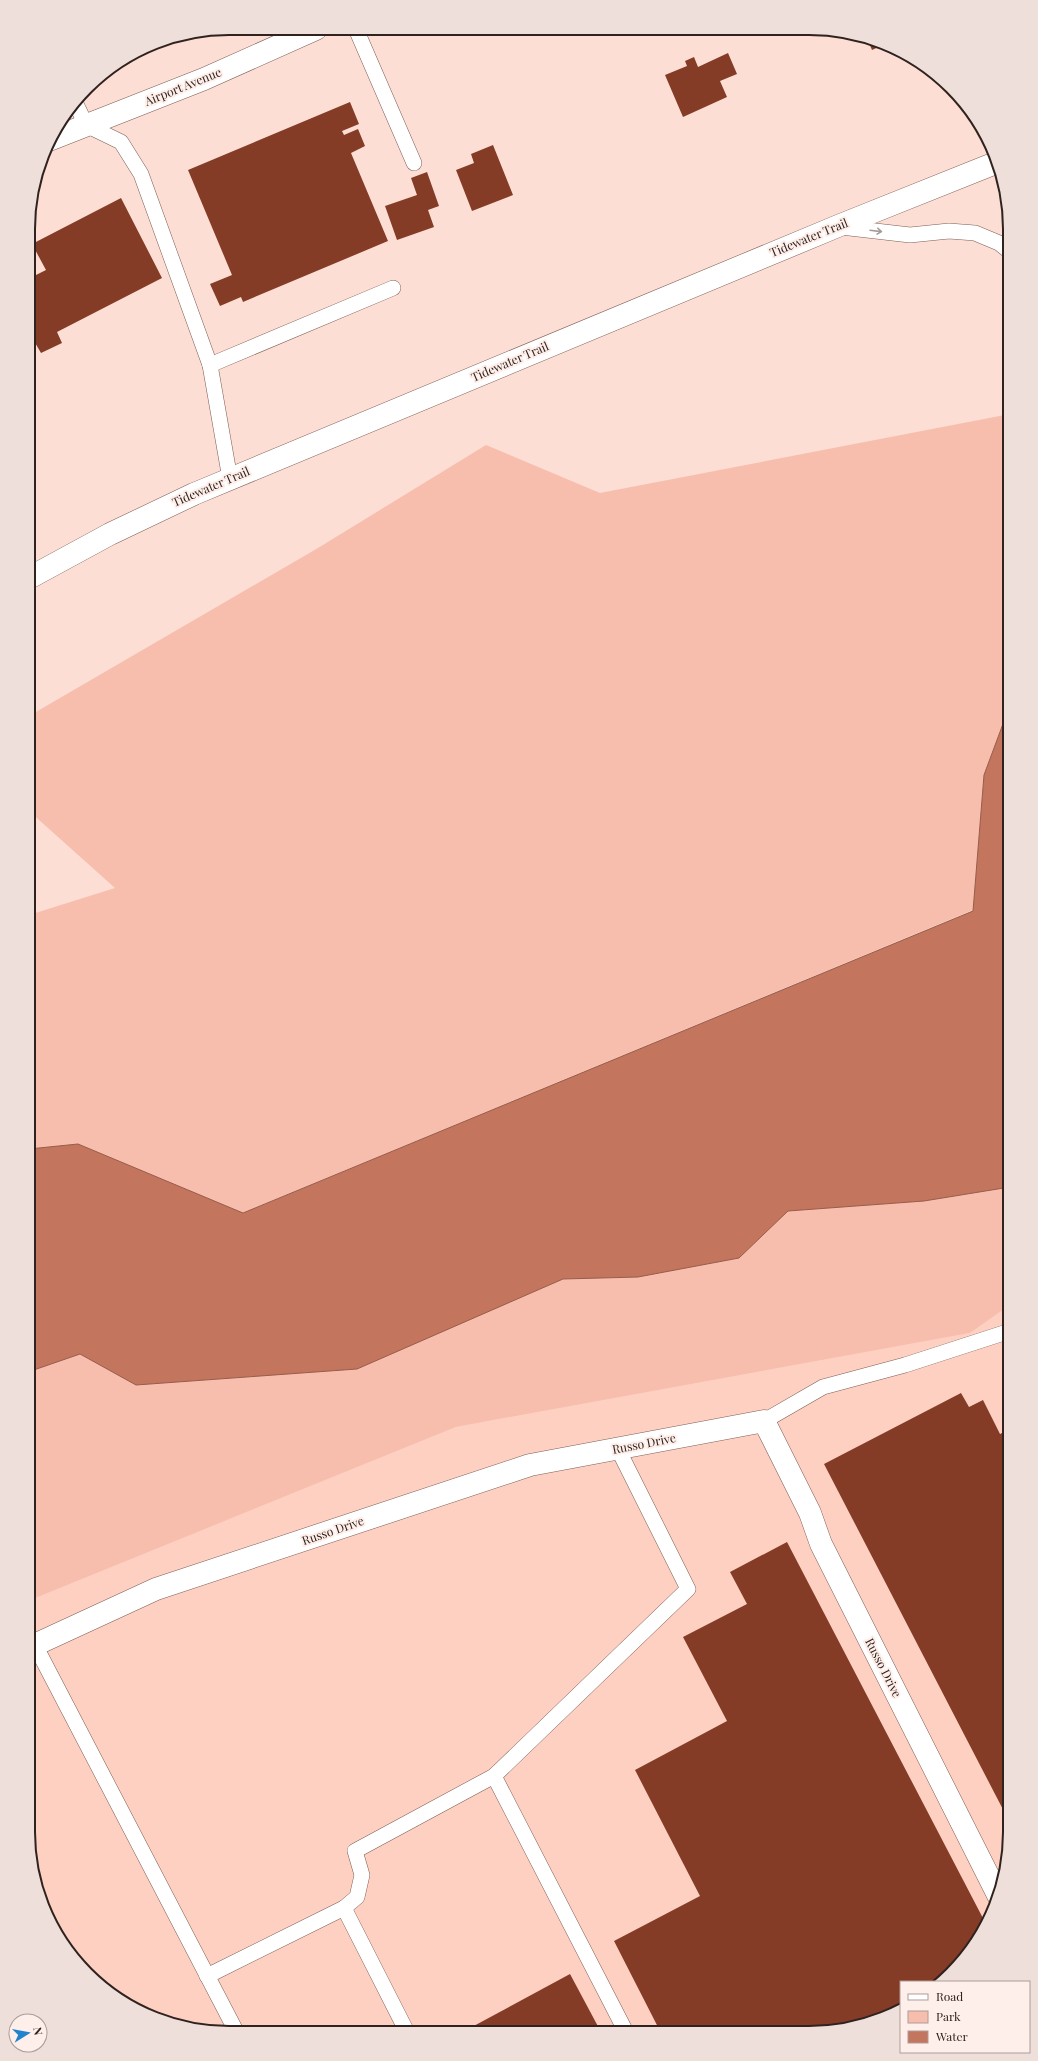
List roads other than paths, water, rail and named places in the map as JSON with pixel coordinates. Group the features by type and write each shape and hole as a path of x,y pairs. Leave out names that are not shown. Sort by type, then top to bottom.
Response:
{"street":[{"name":"Airport Avenue","path":"59,136 204,79 301,35"},
{"name":"Tidewater Trail","path":"35,575 110,534 194,494 838,226 992,164"},
{"name":"Russo Drive","path":"35,1644 156,1589 530,1465 764,1421 810,1513 821,1544 995,1888"}],"lane":[{"path":"359,35 414,163"},
{"path":"78,108 86,126 121,142 141,174 210,364 230,479"},
{"path":"838,226 910,235 949,231 975,233 999,243 1003,246"},
{"path":"210,364 393,288"},
{"path":"764,1421 823,1387 905,1365 1003,1334"},
{"path":"207,1976 344,1908 357,1897 362,1875 355,1850 494,1776 688,1589 618,1449"},
{"path":"35,1654 233,2026"},
{"path":"494,1776 623,2026"},
{"path":"344,1908 404,2026"}],"water":[{"path":"1003,724 1003,1188 924,1201 788,1211 739,1258 638,1277 563,1279 357,1369 136,1385 80,1354 35,1370 35,1148 78,1144 243,1213 973,911 984,775"}]}
